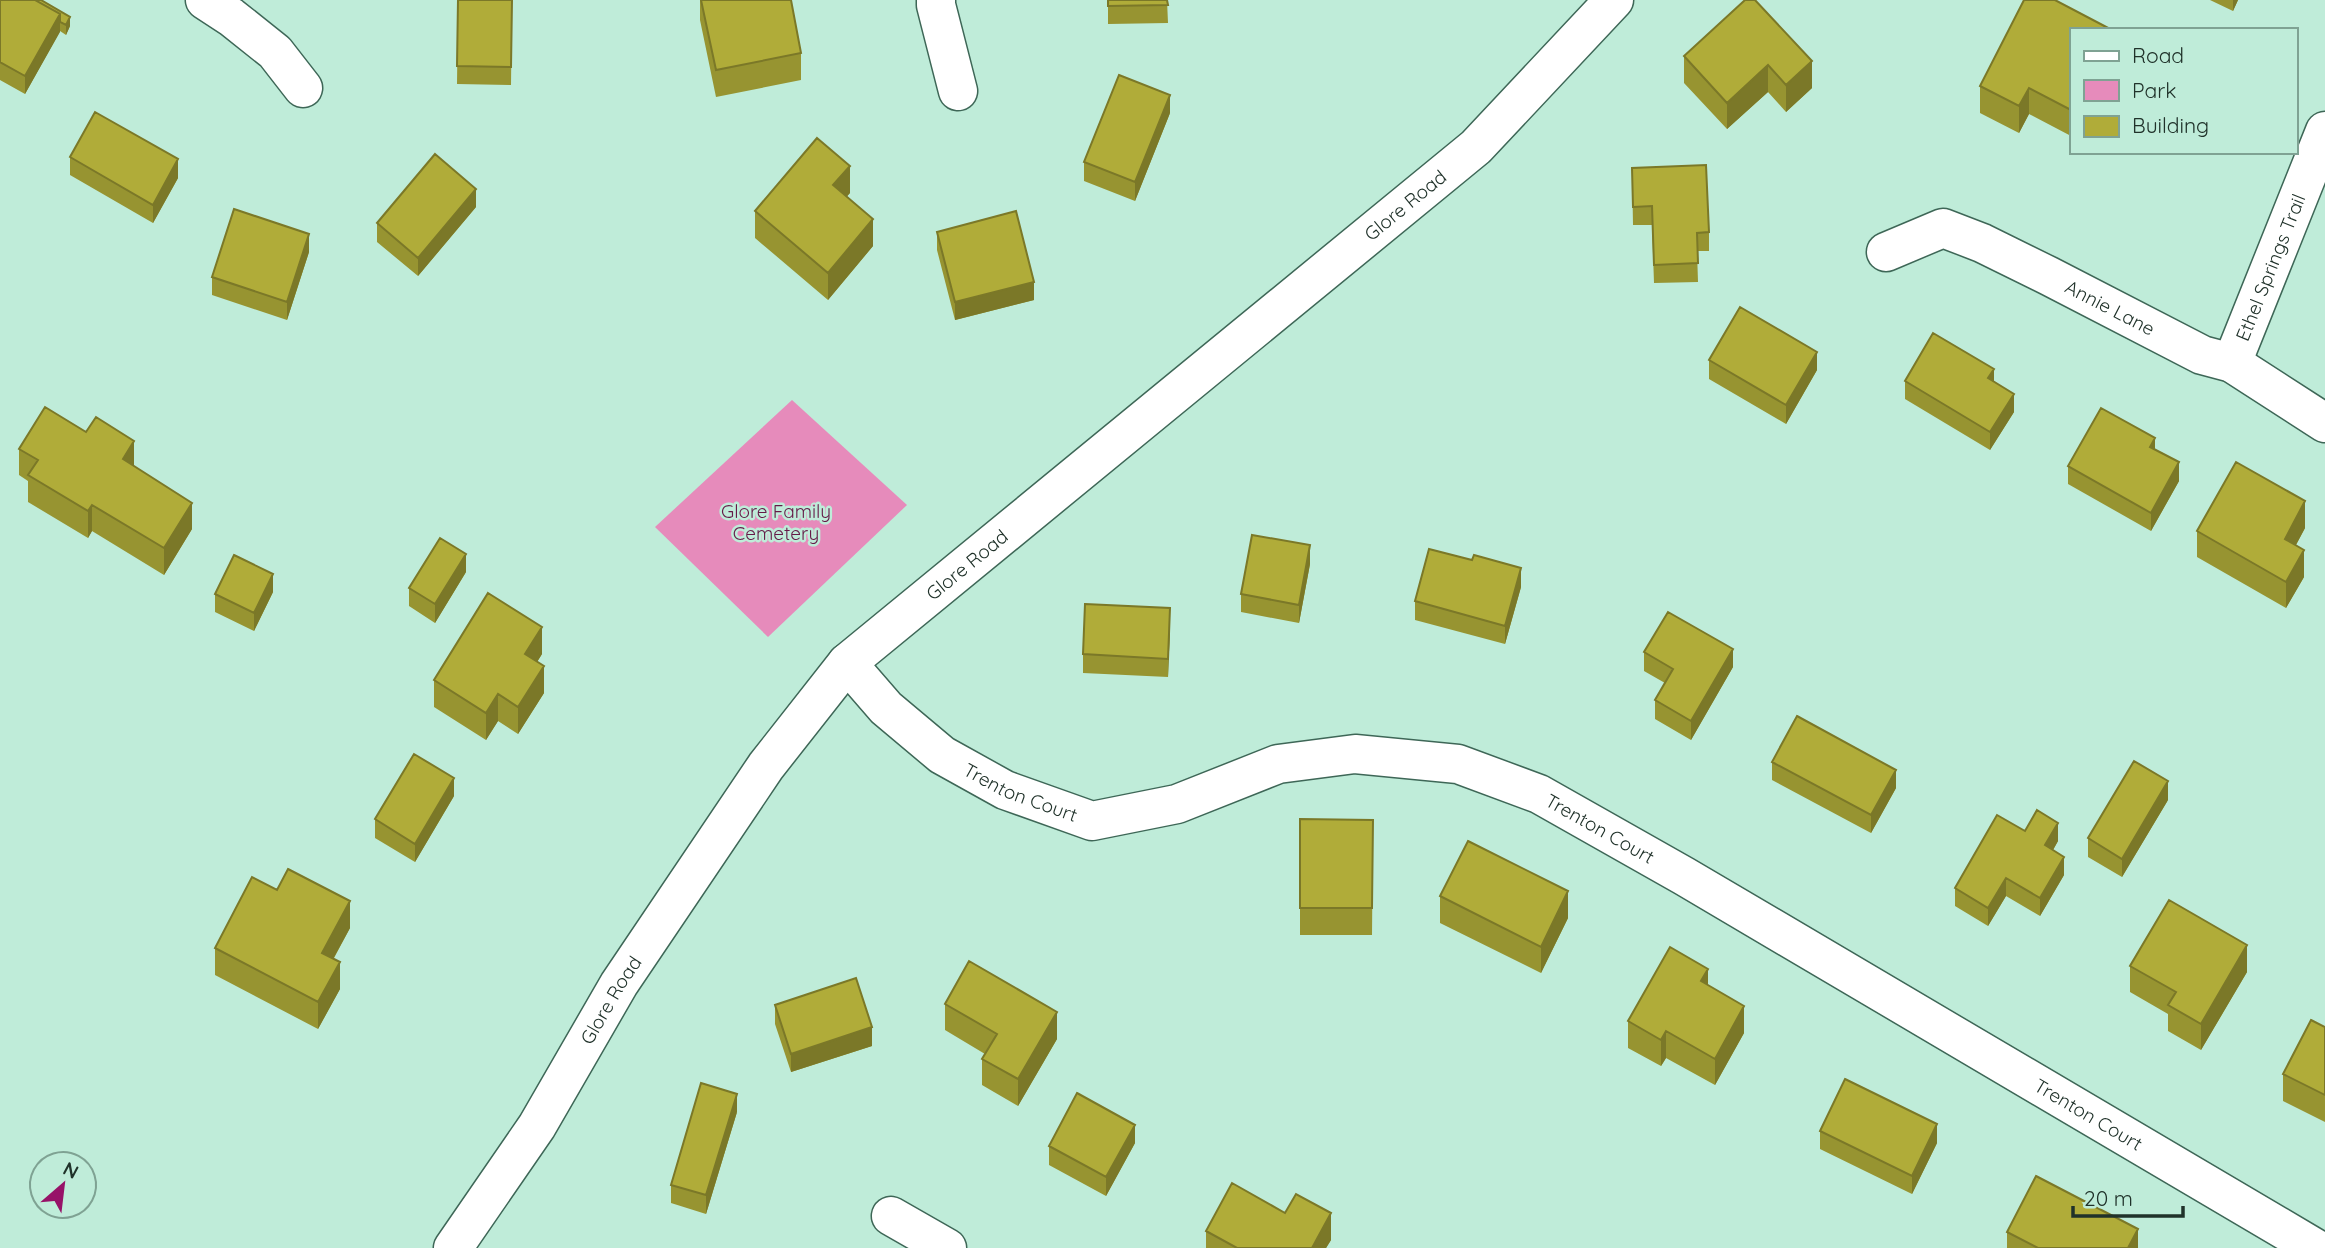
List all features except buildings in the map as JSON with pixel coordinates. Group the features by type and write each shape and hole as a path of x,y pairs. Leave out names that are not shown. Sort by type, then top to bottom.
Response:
{"street":[{"path":"205,0 275,52 303,88"},
{"path":"936,0 958,90"},
{"name":"Glore Road","path":"453,1248 537,1126 634,961 766,766 847,663 1476,147 1614,0"},
{"name":"Ethel Springs Trail","path":"2232,363 2325,131"},
{"name":"Annie Lane","path":"1886,252 1943,228 1982,243 2202,355 2232,363 2325,423"},
{"name":"Trenton Court","path":"847,663 886,708 942,755 1005,790 1092,821 1177,804 1278,764 1355,754 1458,764 1539,794 1684,876 2315,1248"},
{"path":"891,1216 947,1248"}],"green space":[{"name":"Glore Family Cemetery","path":"792,400 907,505 768,637 655,527"}]}
